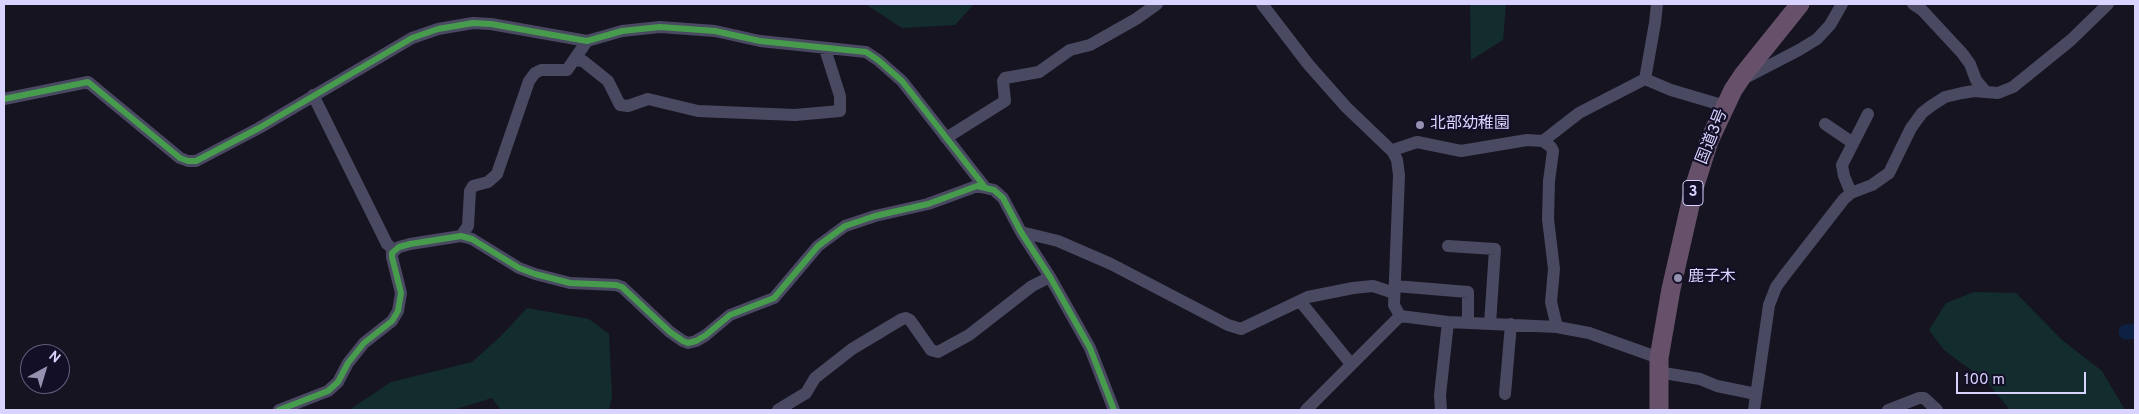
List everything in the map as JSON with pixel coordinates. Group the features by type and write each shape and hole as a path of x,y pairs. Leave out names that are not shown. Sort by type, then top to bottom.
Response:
{"highway":[{"name":"国道3号","path":"1659,410 1659,365 1671,289 1694,188 1709,141 1725,106 1743,75 1800,4"}],"street":[{"path":"946,138 1005,101 1002,80 1005,78 1039,72 1070,50 1090,45 1136,20 1157,4"},
{"path":"1262,4 1308,64 1346,107 1393,152 1397,160 1399,175 1394,305 1400,316"},
{"path":"1645,79 1656,23 1657,4"},
{"path":"1743,75 1747,77 1817,39 1830,26 1842,4"},
{"path":"1913,4 1922,10 1962,53 1970,64 1976,80 1986,92"},
{"path":"1754,410 1769,305 1776,287 1844,199 1852,193 1872,185 1889,173 1911,128 1931,106 1945,98 1962,93 1974,91 1998,92 2024,79 2071,40 2108,4"},
{"path":"4,99 88,82 180,158 188,162 196,161 251,132 412,38 438,29 473,23 491,24 587,41 622,30 660,27 715,31 760,41 866,52 902,81 984,186"},
{"path":"461,236 468,226 472,186 488,182 497,174 529,81 535,73 541,70 567,70 587,41"},
{"path":"575,60 583,61 608,81 620,105 628,106 648,99 698,111 795,115 840,110 840,96 826,49"},
{"path":"1543,141 1579,113 1645,79"},
{"path":"1645,79 1671,90 1725,106"},
{"path":"313,95 387,244 394,250"},
{"path":"1852,193 1844,176 1842,166 1868,114"},
{"path":"1824,124 1853,142"},
{"path":"1393,152 1396,149 1417,142 1461,151 1527,140 1543,141 1553,151 1549,181 1548,219 1554,269 1551,302 1557,327"},
{"path":"394,250 410,244 461,236 472,239 520,268 535,274 570,283 616,285 622,287 670,332 683,342 688,343 696,341 735,312 774,298 818,246 845,226 874,216 928,204 970,187 984,186 994,190 1003,198 1021,232 1050,277 1090,348 1114,410"},
{"path":"1021,232 1058,241 1111,264 1228,325 1241,329 1308,298 1353,288 1373,286 1394,289 1468,292 1468,322"},
{"path":"1448,246 1495,249 1490,324"},
{"path":"279,410 328,391 338,382 348,363 364,343 392,321 398,311 400,302 400,293 392,258 394,250"},
{"path":"778,410 806,393 815,378 852,349 902,319 910,320 930,350 938,352 969,335 1032,286 1050,277"},
{"path":"1300,301 1351,364"},
{"path":"1400,316 1448,322 1557,327 1588,333 1659,365 1717,386 1756,394"},
{"path":"1306,410 1400,316"},
{"path":"1441,410 1440,394 1448,322"},
{"path":"1505,394 1511,324"},
{"path":"1888,410 1919,398 1924,398 1936,410"}],"green space":[{"path":"865,4 974,4 955,25 902,28"},
{"path":"1470,4 1506,4 1503,40 1471,60"},
{"path":"1974,292 2016,293 2062,340 2102,371 2125,410 2010,410 1987,382 1944,350 1929,330 1946,303"},
{"path":"527,308 589,319 609,334 612,396 609,410 501,410 492,398 453,410 349,410 391,382 472,362 501,336"}],"waterway":[{"path":"2126,332 2135,331"}],"cycle path":[{"path":"4,99 88,82 180,158 196,161 259,128 412,38 438,29 473,23 491,24 587,41 622,31 660,27 715,31 760,41 866,52 902,81 984,186"},
{"path":"279,410 328,391 338,382 348,363 364,343 392,321 398,311 401,293 392,253 399,247 461,236 472,239 519,268 535,274 570,283 616,285 622,287 670,332 688,343 706,335 730,315 774,298 818,246 845,226 875,216 928,204 977,186 994,190 1003,198 1090,348 1114,410"}],"place":[{"name":"北部幼稚園","path":"1420,125"},
{"name":"鹿子木","path":"1678,278"}]}
